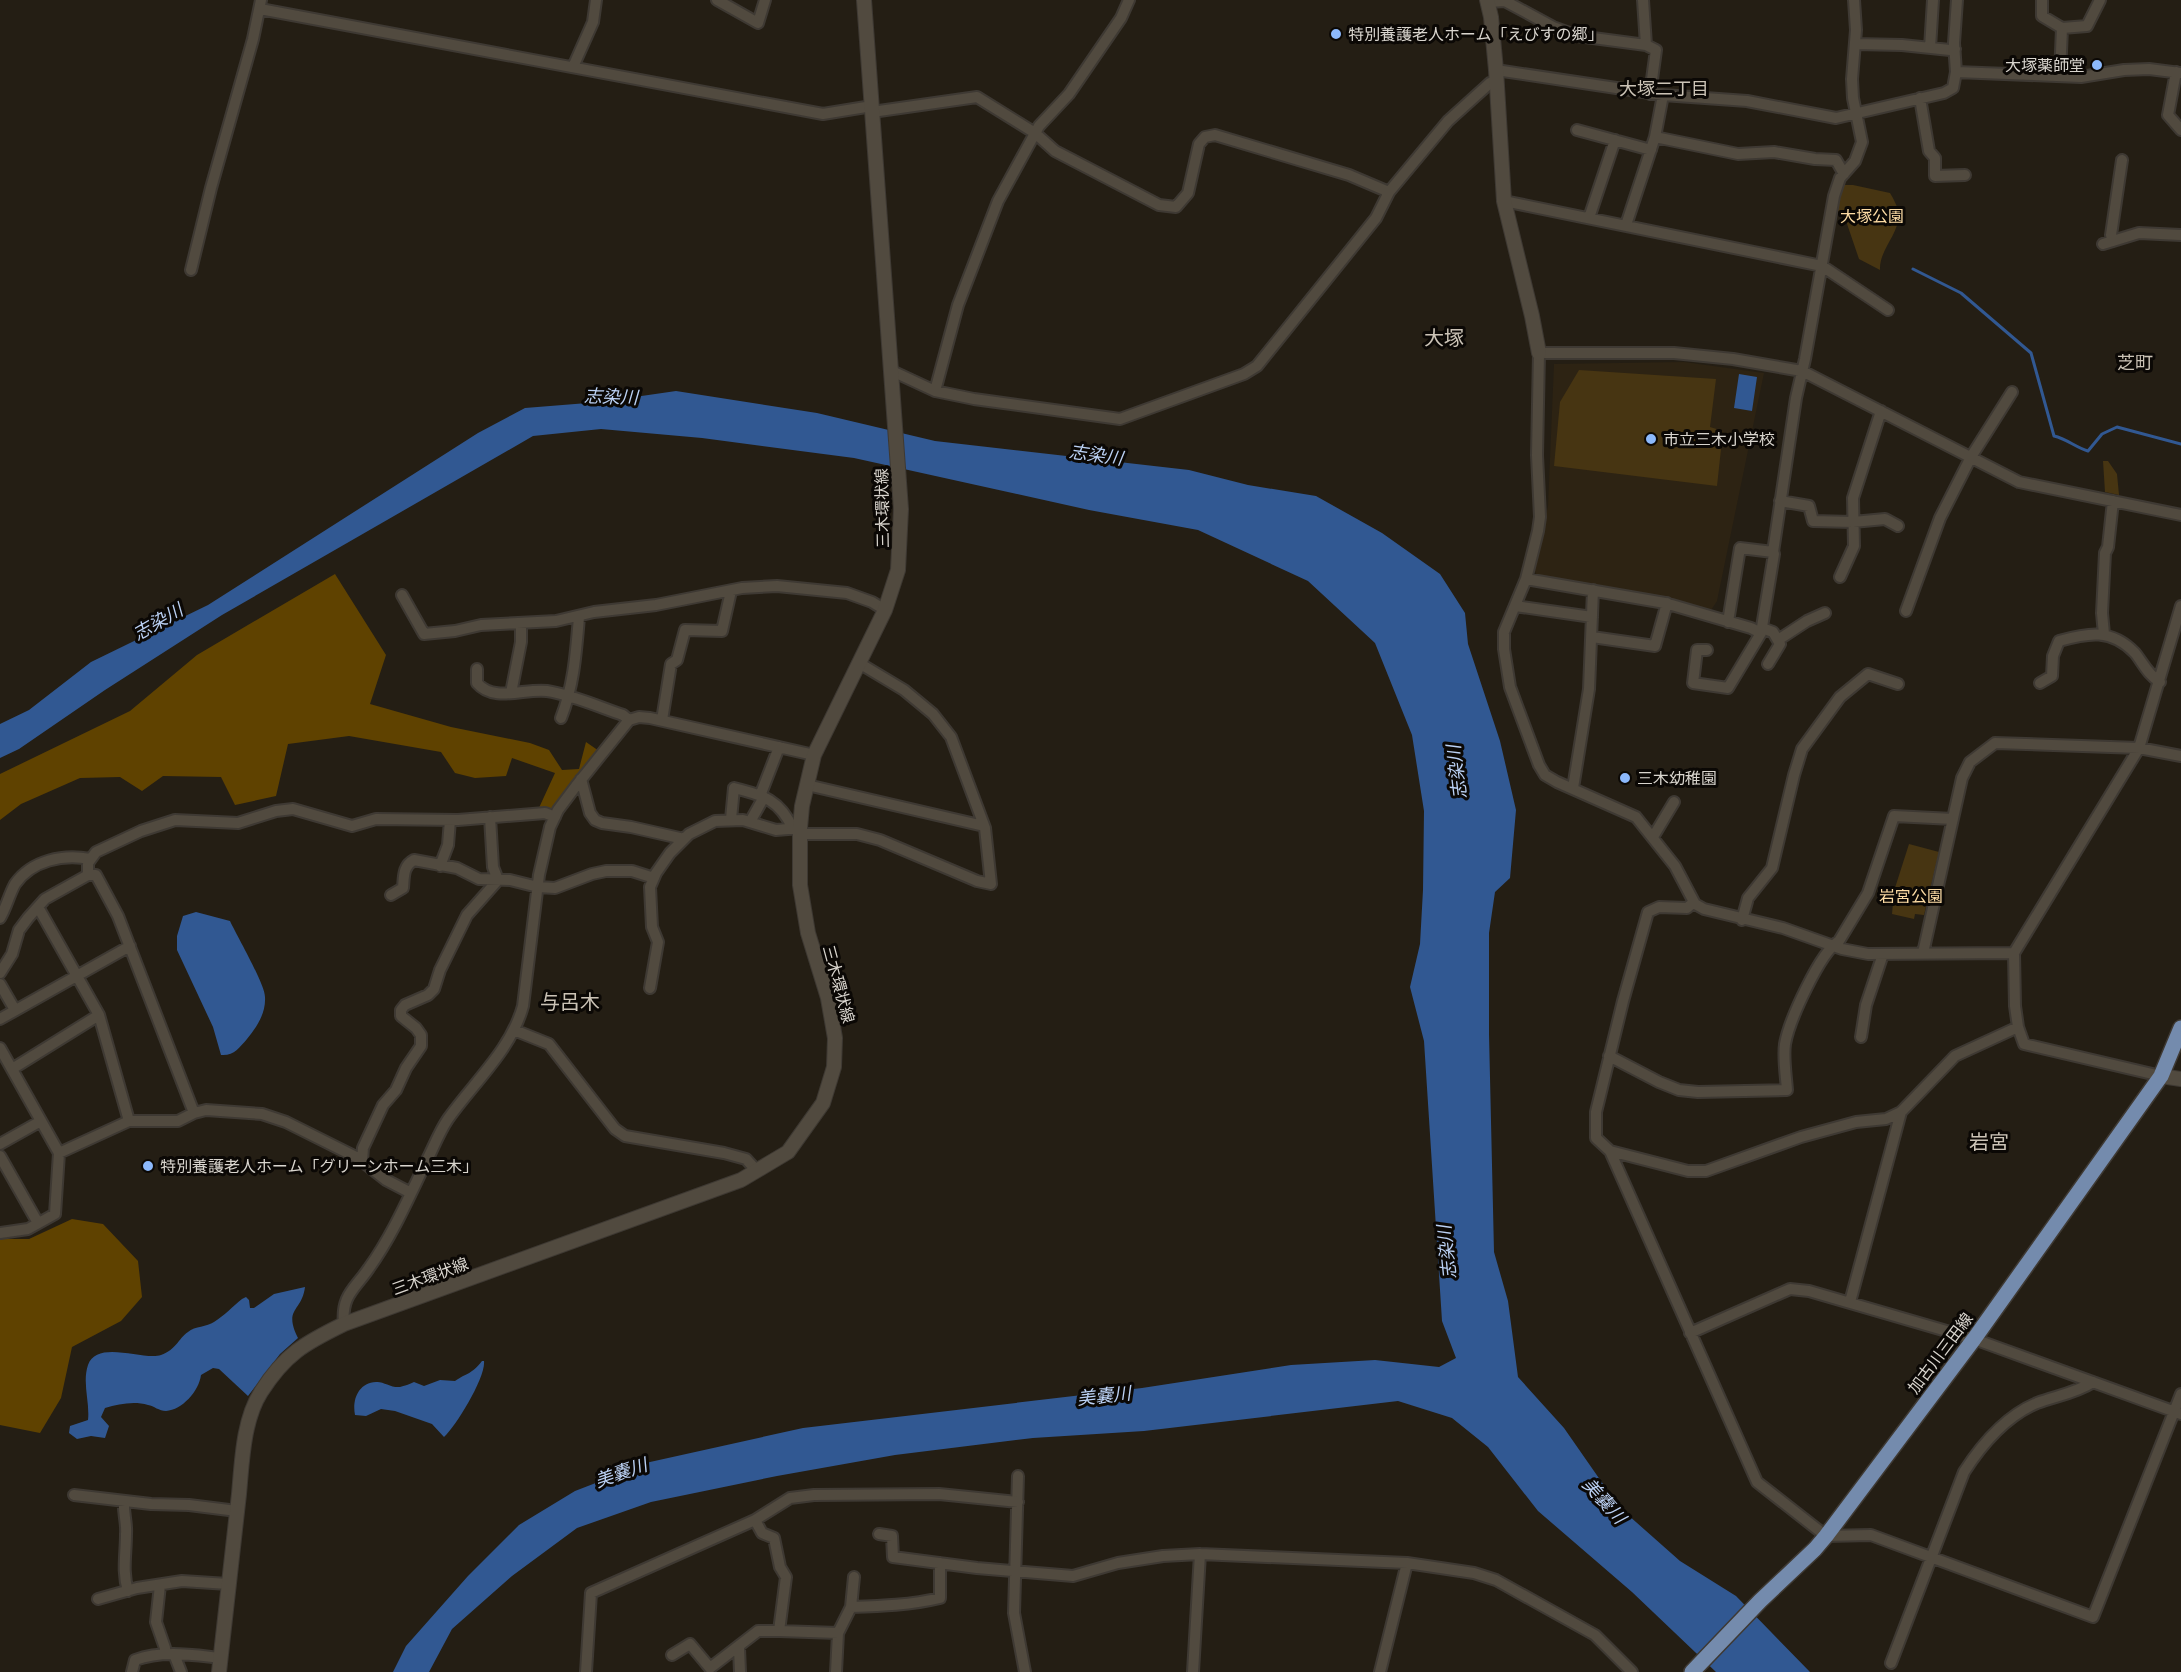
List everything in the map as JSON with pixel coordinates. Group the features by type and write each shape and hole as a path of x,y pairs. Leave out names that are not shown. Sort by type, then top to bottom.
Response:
{"main road":[{"name":"三木環状線","path":"219,1672 249,1421 259,1394 277,1369 295,1351 344,1324 741,1180 788,1152 823,1103 834,1067 835,1038 828,998 802,908 798,831 814,755 885,610 898,570 900,493 864,0"},
{"path":"1487,1 1491,17 1504,201 1539,353"},
{"name":"加古川三田線","path":"1692,1672 1826,1536 1974,1339 2161,1076 2180,1035"},
{"path":"2161,1076 2181,1079"}],"street":[{"path":"573,67 593,22 596,0"},
{"path":"717,0 758,23 765,0"},
{"path":"935,391 958,305 998,201 1035,133 1069,94 1121,18 1129,0"},
{"path":"1643,0 1646,45"},
{"path":"1707,650 1697,650 1693,683 1728,688 1761,631 1796,398 1834,196 1840,178 1856,161 1862,142 1852,80 1855,44 1854,0"},
{"path":"1930,48 1933,0"},
{"path":"892,371 935,391 1032,408 1120,419 1244,374 1257,366 1376,218 1389,192 1448,121 1496,76 1650,94 1746,101 1836,118 1944,93 1953,88 1956,72 1957,0"},
{"path":"2042,0 2042,16 2062,28 2087,26 2100,0"},
{"path":"1487,1 1505,1 1553,27 1578,36 1646,45 1656,50 1650,94"},
{"path":"191,270 260,4 573,67 823,114 977,97 1035,133 1055,151 1159,205 1176,207 1188,193 1199,144 1205,137 1215,135 1349,175 1389,192"},
{"path":"2060,76 2062,28"},
{"path":"1855,44 1955,49"},
{"path":"1956,72 2081,77 2124,70 2149,69 2178,73 2168,115 2181,130"},
{"path":"1626,225 1655,136 1663,95"},
{"path":"1920,98 1929,151 1935,158 1935,176 1965,175"},
{"path":"1577,130 1651,150"},
{"path":"1655,136 1738,154 1774,152 1836,160 1844,174"},
{"path":"1589,218 1614,140"},
{"path":"2122,160 2108,243 2139,233 2181,235"},
{"path":"1504,201 1822,266 1888,310"},
{"path":"2014,952 1868,954 1831,946 1783,928 1742,920 1704,909 1694,902 1675,866 1636,816 1545,775 1539,765 1510,687 1504,651 1504,632 1526,579 1540,517 1537,454 1539,353 1674,352 1802,371 2019,482 2181,515"},
{"path":"1906,611 1940,518 1971,457 2012,392"},
{"path":"1840,577 1854,546 1853,498 1881,411"},
{"path":"1780,501 1809,506 1813,521 1853,522 1885,519 1898,526"},
{"path":"2104,634 2102,613 2105,553 2108,547 2113,501"},
{"path":"1728,622 1740,549 1773,552"},
{"path":"1526,579 1666,603 1761,631 1773,632 1780,644 1768,664"},
{"path":"402,596 424,634 455,631 481,625 556,621 594,612 656,605 742,588 777,586 847,593 872,602 885,610"},
{"path":"1573,788 1589,689 1593,590"},
{"path":"662,720 671,664 677,660 685,630 722,631 731,591"},
{"path":"1592,637 1655,646 1666,603"},
{"path":"1515,606 1592,617"},
{"path":"2161,1076 2024,1044 2018,1027 2015,1006 2014,952 2139,748 2181,606"},
{"path":"1778,640 1807,621 1825,613"},
{"path":"561,718 569,697 576,659 579,617"},
{"path":"512,693 521,642 521,623"},
{"path":"2040,683 2052,676 2053,656 2059,641 2086,634 2104,634 2133,651 2153,677 2160,682"},
{"path":"650,988 658,942 652,927 650,887 670,853 700,827 715,821 731,819 777,830 857,834 880,840 977,881 991,884 984,826 951,737 933,714 904,690 859,663"},
{"path":"477,669 477,683 487,691 512,693 546,691 623,715 629,720"},
{"path":"1742,920 1748,898 1772,868 1802,749 1840,697 1868,674 1898,684"},
{"path":"344,1324 347,1297 368,1270 393,1230 446,1121 505,1046 514,1030 523,1006 542,856 550,827 581,779 629,720 639,717 662,720 814,755"},
{"path":"1923,953 1962,778 1970,762 1995,743 2139,748 2181,756"},
{"path":"750,822 762,796 779,747"},
{"path":"581,779 590,813 595,820 684,839"},
{"path":"807,784 984,826"},
{"path":"731,819 734,788 762,796 780,807 798,831"},
{"path":"1653,837 1674,801"},
{"path":"88,874 88,863 96,852 141,831 175,820 238,823 276,811 293,809 352,826 376,819 450,820 545,813 555,817"},
{"path":"1609,1056 1679,1090 1698,1092 1787,1090 1785,1045 1791,1025 1831,946 1839,942 1868,893 1894,816 1953,819"},
{"path":"490,817 493,867 498,880"},
{"path":"440,866 448,845 450,820"},
{"path":"0,918 14,886 32,868 50,859 80,857 90,860"},
{"path":"391,895 404,888 407,864 414,860 457,868 478,879 510,880 538,887 555,888 606,871 632,871 654,878"},
{"path":"0,973 12,954 19,930 45,899 88,874 96,875 118,916 194,1113"},
{"path":"362,1161 363,1148 383,1105 396,1090 406,1068 421,1046 421,1035 401,1016 401,1010 405,1005 428,995 434,989 440,970 467,915 498,880"},
{"path":"1694,902 1687,908 1659,907 1648,912 1596,1112 1596,1138 1610,1151 1757,1482 1826,1536 1871,1535 2093,1617 2178,1413 2181,1394"},
{"path":"38,907 99,1015 129,1121"},
{"path":"0,1019 130,946"},
{"path":"1861,1037 1866,1005 1883,954"},
{"path":"0,984 15,1010"},
{"path":"12,1069 99,1015"},
{"path":"1610,1151 1688,1171 1706,1171 1801,1137 1856,1122 1886,1119 1901,1112 1955,1056 2018,1027"},
{"path":"514,1030 549,1044 615,1129 625,1136 724,1153 746,1159 757,1171"},
{"path":"0,1048 59,1153 55,1214 28,1229 0,1233"},
{"path":"59,1153 129,1121 178,1121 206,1110 262,1114 286,1122 362,1161 386,1180 411,1193"},
{"path":"1850,1302 1901,1112"},
{"path":"0,1144 41,1121"},
{"path":"0,1156 38,1223"},
{"path":"1690,1333 1790,1288 1809,1291 1974,1339 2178,1413"},
{"path":"1891,1663 1930,1557 1964,1472 1973,1457 2004,1423 2035,1404 2084,1388 2093,1382"},
{"path":"1018,1476 1014,1613 1025,1672"},
{"path":"586,1672 591,1593 755,1520 790,1498 814,1495 939,1494 1018,1502"},
{"path":"74,1495 124,1501 189,1504 237,1511"},
{"path":"124,1501 123,1511 127,1533 124,1580 128,1591"},
{"path":"755,1520 762,1533 774,1538 780,1568 786,1577 779,1631"},
{"path":"879,1534 892,1536 893,1557 1073,1576 1118,1563 1163,1556 1200,1554 1407,1563 1474,1573 1496,1580 1595,1635 1632,1672"},
{"path":"1193,1672 1200,1554"},
{"path":"851,1607 911,1604 940,1598 940,1563"},
{"path":"1380,1672 1407,1563"},
{"path":"836,1672 838,1633 851,1607 854,1577"},
{"path":"98,1599 182,1581 228,1584"},
{"path":"160,1584 156,1622 165,1648 181,1672"},
{"path":"672,1655 690,1644 710,1668 759,1631 838,1633"},
{"path":"739,1648 740,1672"},
{"path":"132,1672 135,1660 148,1655 169,1654 221,1658"}],"shaded area":[{"name":"市立三木小学校","path":"1684,362 1764,373 1717,601 1711,610 1538,577 1534,570 1548,506 1554,364"},
{"path":"335,574 386,655 370,704 451,727 530,743 549,750 562,770 579,769 586,742 599,751 552,811 538,810 555,773 512,758 506,776 475,778 455,773 441,752 349,736 288,744 276,796 235,805 221,777 163,776 142,791 120,777 80,778 21,804 0,820 0,774 130,711 197,655"},
{"path":"72,1219 103,1224 138,1261 142,1297 121,1321 72,1347 61,1398 40,1433 0,1425 0,1239 29,1239"}],"green space":[{"name":"大塚公園","path":"1842,185 1853,185 1890,193 1896,204 1897,226 1883,254 1880,270 1859,259 1845,218 1836,213"},
{"path":"1579,370 1716,379 1710,427 1723,431 1717,486 1554,466 1560,402"},
{"path":"2103,461 2108,461 2117,474 2119,495 2105,492"},
{"name":"岩宮公園","path":"1909,844 1939,852 1924,915 1915,914 1914,919 1892,914 1894,891"}],"water":[{"path":"1739,374 1757,377 1752,411 1734,408"},
{"path":"676,391 817,413 935,441 1189,470 1248,485 1316,496 1382,533 1440,574 1465,613 1468,644 1500,741 1516,810 1510,878 1495,892 1489,933 1489,1034 1494,1252 1508,1301 1518,1377 1564,1428 1619,1507 1680,1561 1736,1596 1810,1672 1716,1672 1632,1592 1538,1511 1488,1447 1452,1418 1398,1401 1144,1431 1033,1438 895,1455 651,1502 577,1528 512,1576 452,1629 429,1672 393,1672 406,1646 468,1576 519,1525 575,1491 650,1462 803,1428 1142,1388 1291,1365 1375,1360 1439,1367 1456,1358 1442,1321 1424,1041 1410,987 1420,944 1424,811 1412,735 1375,643 1308,581 1198,530 1089,510 854,458 702,438 601,429 533,436 222,615 105,690 19,749 0,758 0,724 29,710 91,662 208,605 478,433 525,408 600,402"},
{"path":"196,912 230,921 264,991 264,1009 257,1025 236,1051 229,1054 221,1055 213,1027 177,950 177,936 183,916"},
{"path":"305,1287 292,1321 298,1338 280,1354 248,1396 219,1369 213,1368 201,1375 189,1399 172,1410 166,1411 132,1403 116,1405 105,1408 101,1417 109,1426 105,1438 91,1436 77,1439 69,1433 70,1426 88,1420 86,1372 93,1357 111,1352 161,1355 170,1350 191,1330 214,1322 246,1297 250,1308 254,1308 274,1294"},
{"path":"484,1361 483,1368 475,1389 444,1437 432,1424 395,1411 381,1409 366,1416 355,1415 356,1398 365,1385 379,1382 400,1387 414,1382 424,1386 440,1380 455,1381 472,1371"}],"waterway":[{"path":"1913,269 1961,293 2031,353 2054,436 2088,451 2102,434 2117,427 2181,444"}],"place":[{"name":"特別養護老人ホーム「えびすの郷」","path":"1336,34"},
{"name":"大塚薬師堂","path":"2097,65"},
{"name":"市立三木小学校","path":"1651,439"},
{"name":"三木幼稚園","path":"1625,778"},
{"name":"特別養護老人ホーム「グリーンホーム三木」","path":"148,1166"}],"district":[{"name":"大塚二丁目","path":"1664,89"},
{"name":"大塚","path":"1444,338"},
{"name":"芝町","path":"2135,363"},
{"name":"与呂木","path":"570,1002"},
{"name":"岩宮","path":"1989,1142"}],"water label":[{"name":"志染川","path":"611,397"},
{"name":"志染川","path":"1096,455"},
{"name":"志染川","path":"158,622"},
{"name":"志染川","path":"1457,772"},
{"name":"志染川","path":"1447,1252"},
{"name":"美嚢川","path":"1104,1396"},
{"name":"美嚢川","path":"621,1473"},
{"name":"美嚢川","path":"1604,1501"}]}
